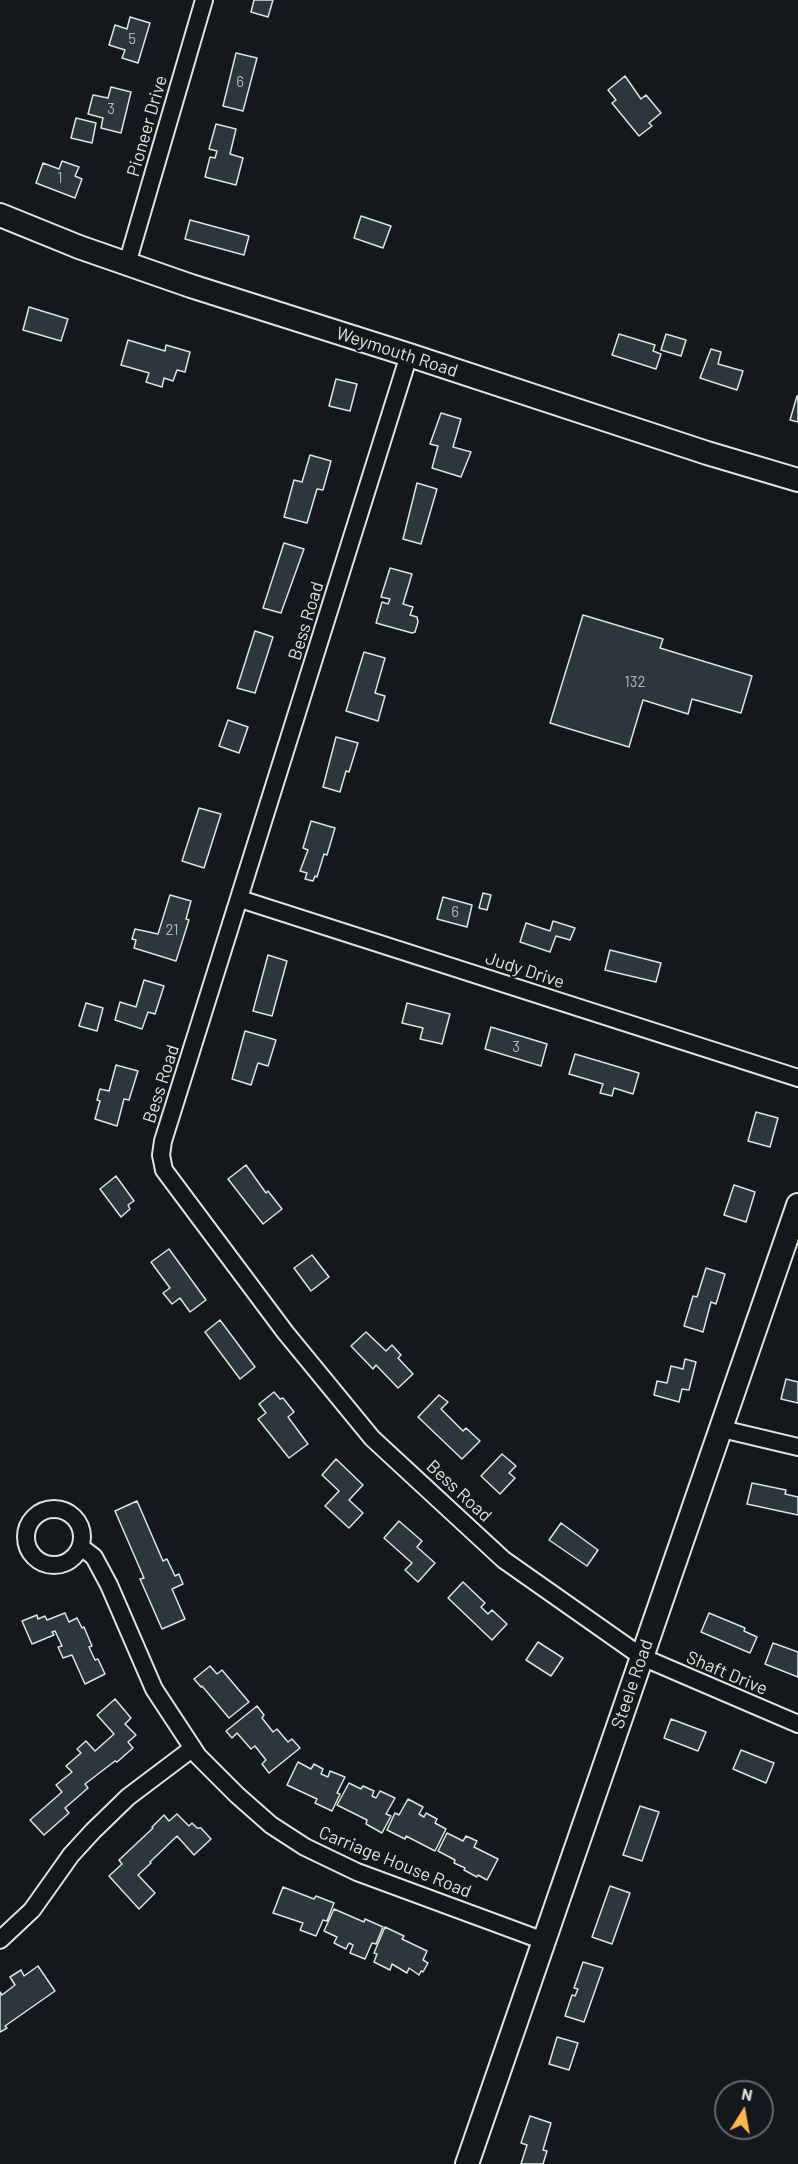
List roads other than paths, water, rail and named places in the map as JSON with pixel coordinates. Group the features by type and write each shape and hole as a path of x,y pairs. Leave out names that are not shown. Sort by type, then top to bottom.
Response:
{"street":[{"name":"Pioneer Drive","path":"127,264 204,0"},
{"name":"Weymouth Road","path":"0,215 68,243 191,286 707,453 798,480"},
{"name":"Bess Road","path":"409,355 161,1155 164,1170 285,1332 372,1438 504,1560 642,1657"},
{"name":"Judy Drive","path":"240,899 798,1078"},
{"name":"Steele Road","path":"467,2164 798,1205"},
{"path":"722,1429 798,1447"},
{"name":"Carriage House Road","path":"81,1547 94,1557 109,1585 154,1689 198,1756 271,1825 305,1847 357,1872 544,1941"},
{"name":"Shaft Drive","path":"642,1657 798,1724"},
{"path":"0,1940 32,1910 71,1855 93,1831 128,1797 193,1748"}]}
